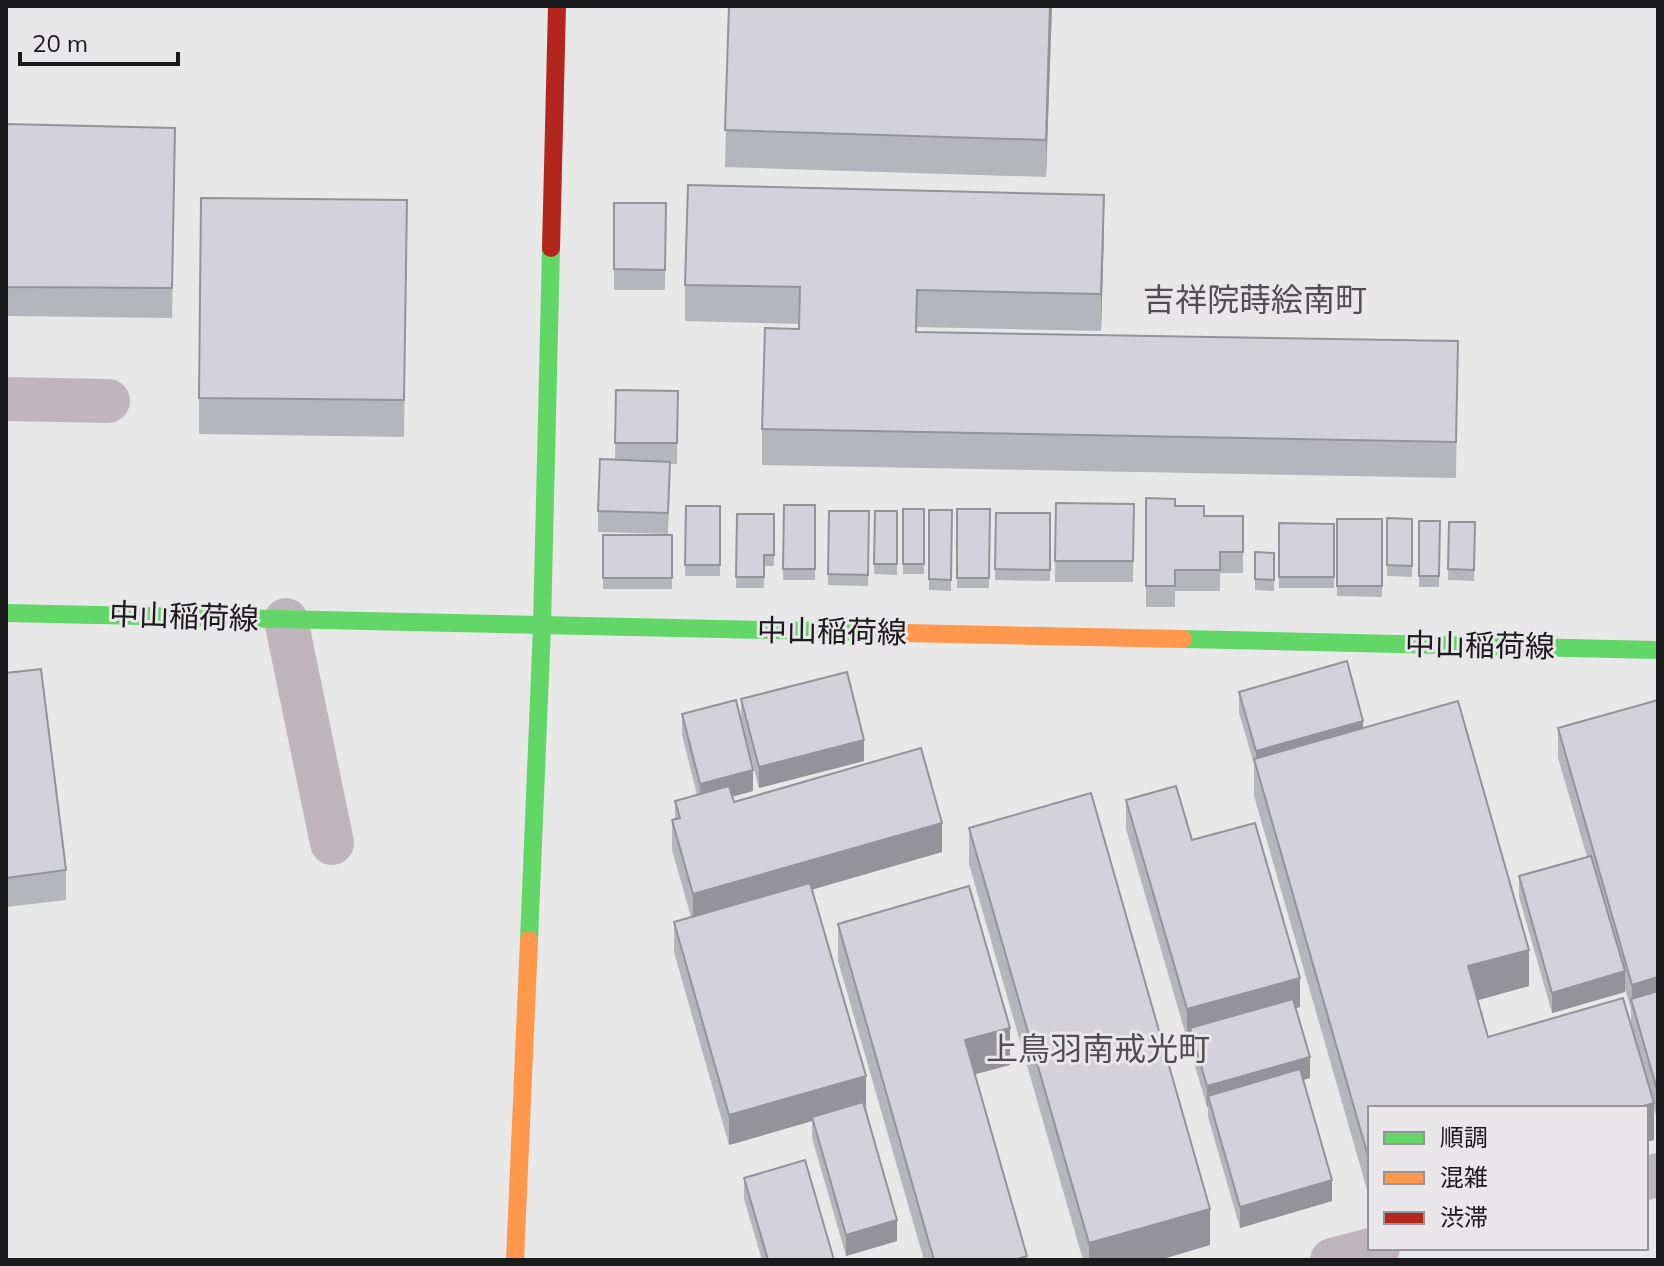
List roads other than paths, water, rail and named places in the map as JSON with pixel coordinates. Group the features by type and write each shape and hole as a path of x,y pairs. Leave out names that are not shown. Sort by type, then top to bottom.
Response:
{"main road":[{"path":"515,1260 542,626 557,6"},
{"name":"中山稲荷線","path":"6,613 1658,650"}],"street":[{"path":"6,399 108,401"},
{"path":"286,620 332,843"},
{"path":"1332,1260 1370,1250"}],"district":[{"name":"吉祥院蒔絵南町","path":"1255,300"},
{"name":"上鳥羽南戒光町","path":"1098,1049"}]}
